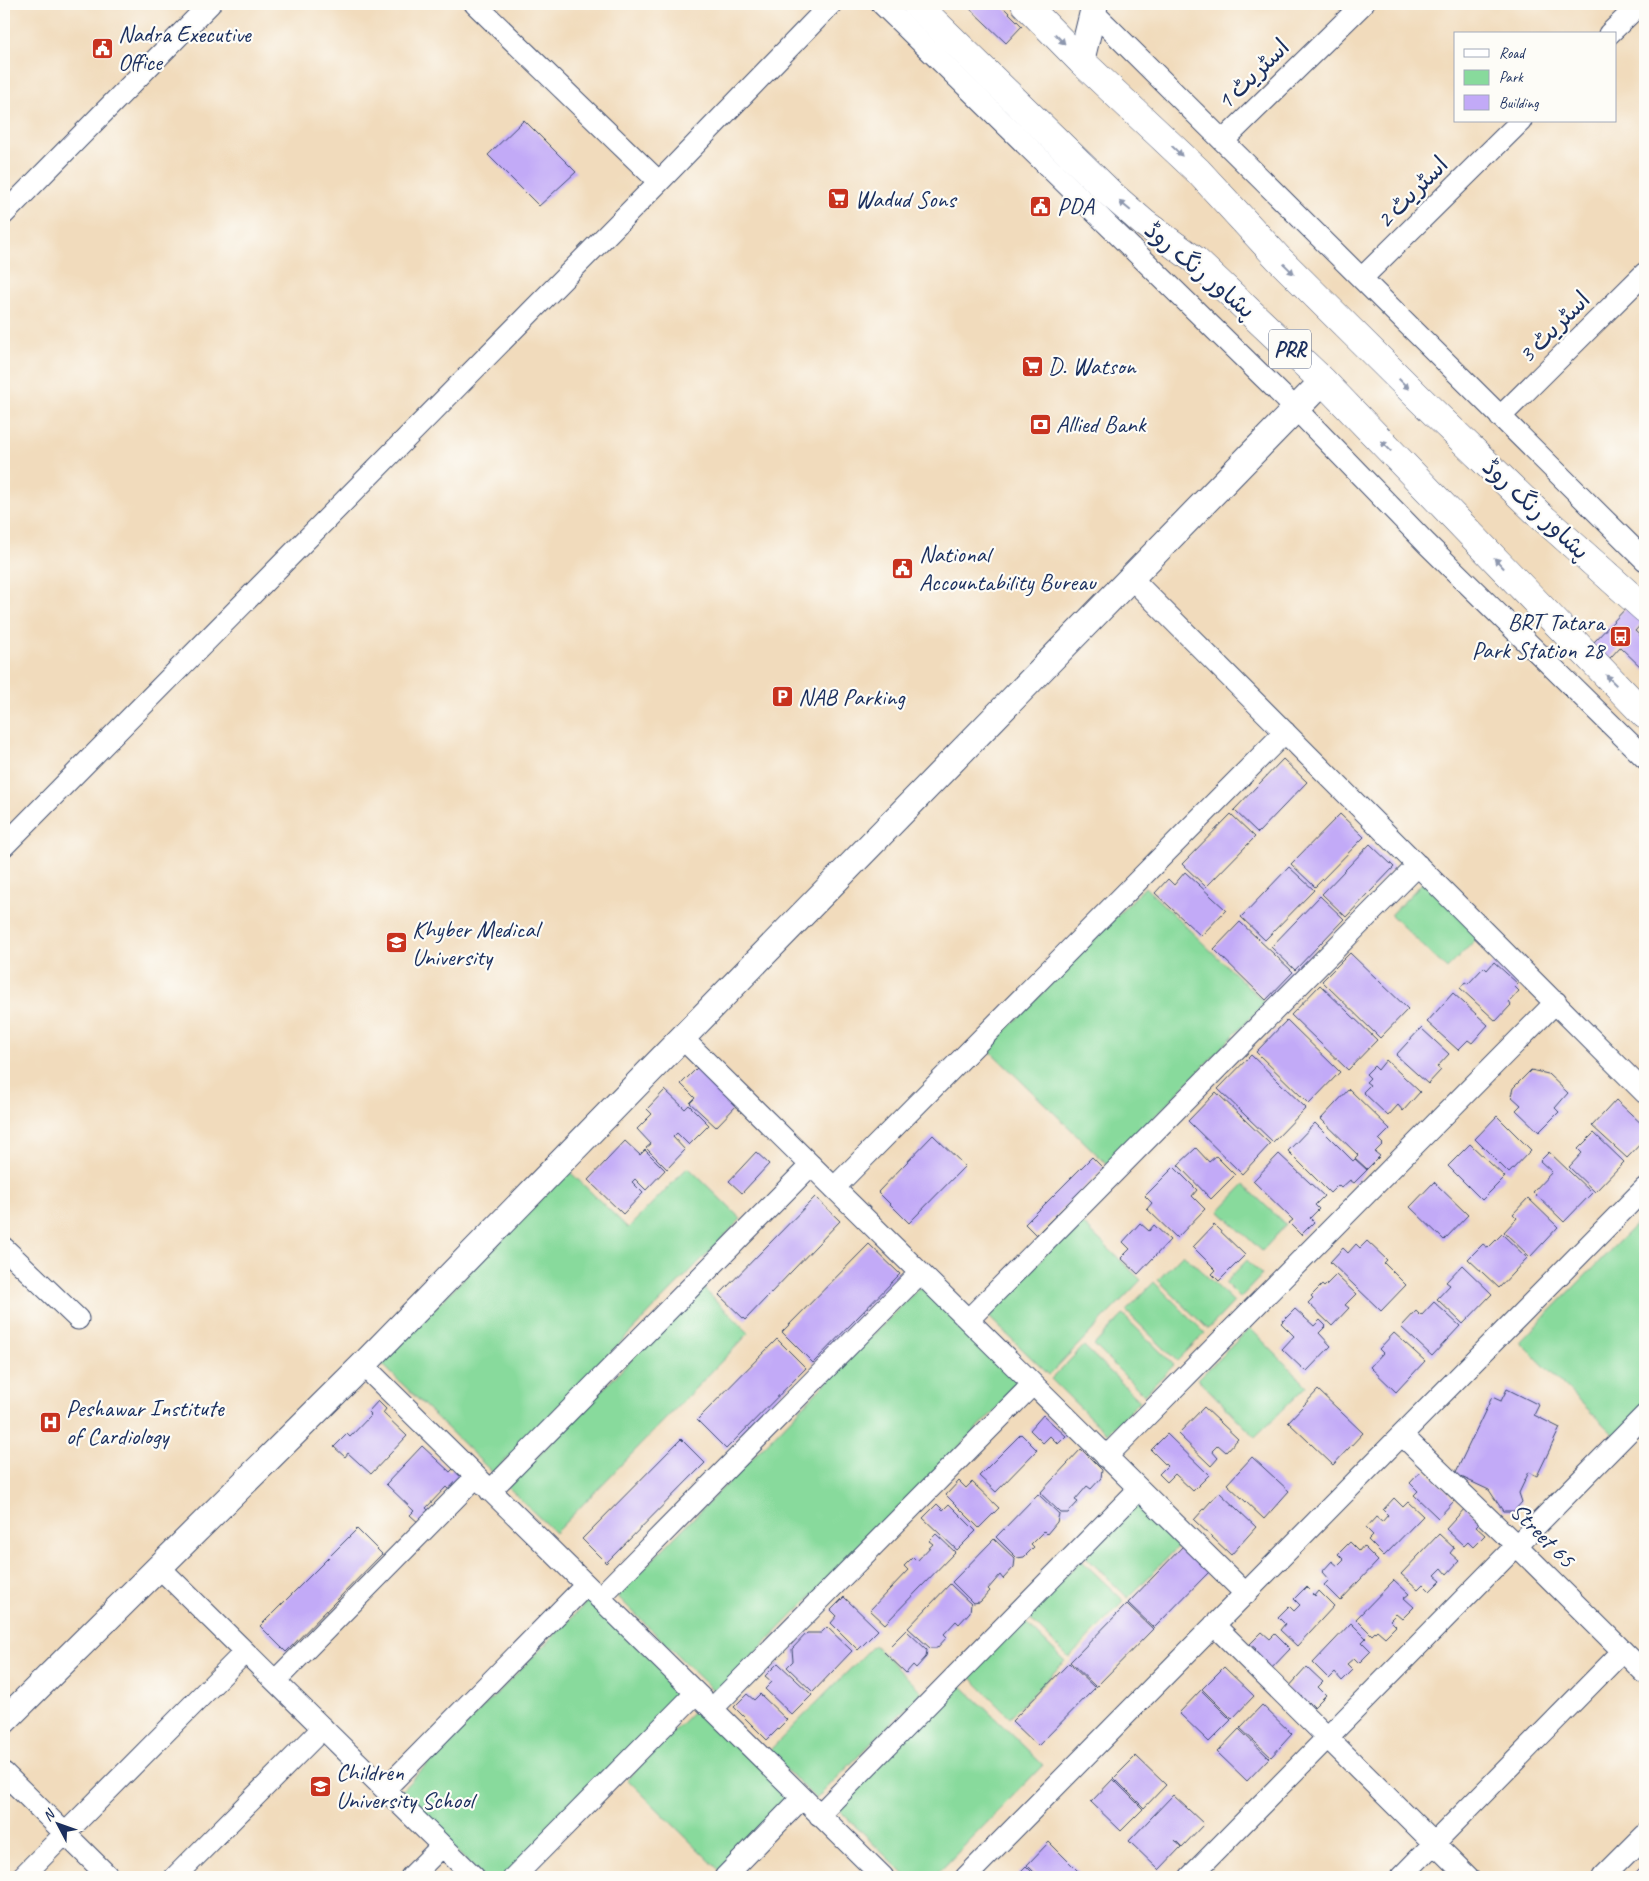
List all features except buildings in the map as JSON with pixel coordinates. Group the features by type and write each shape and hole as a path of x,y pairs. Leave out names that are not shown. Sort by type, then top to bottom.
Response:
{"highway":[{"name":"پشاور رنگ روڈ","path":"916,4 1112,196 1144,223 1194,260 1323,381 1645,715"},
{"name":"پشاور رنگ روڈ","path":"1026,4 1081,61 1198,171 1278,258 1421,400 1543,518 1645,609"}],"street":[{"path":"4,214 210,4"},
{"path":"475,4 658,182"},
{"path":"4,846 831,4"},
{"path":"882,4 1296,409 1427,544 1645,758"},
{"name":"اسٹریٹ 1","path":"1223,141 1363,4"},
{"path":"1612,32 1640,4"},
{"path":"1081,61 1094,7"},
{"path":"1094,7 1223,141 1645,560"},
{"name":"اسٹریٹ 2","path":"1362,278 1520,122"},
{"name":"اسٹریٹ 3","path":"1500,417 1645,274"},
{"path":"4,1721 363,1365 1323,381"},
{"path":"1131,578 1645,1093"},
{"path":"834,1188 1285,732"},
{"path":"968,1320 1418,865"},
{"path":"1106,1457 1556,1002"},
{"path":"682,1038 1246,1594"},
{"path":"275,1681 483,1484 811,1165"},
{"path":"966,1877 1645,1188"},
{"path":"4,1248 78,1318"},
{"path":"384,1789 593,1591 920,1273"},
{"path":"363,1365 882,1877"},
{"path":"712,1709 1033,1384"},
{"path":"1190,1877 1645,1415"},
{"name":"Street 65","path":"1402,1435 1645,1673"},
{"path":"819,1815 1139,1489"},
{"path":"159,1567 474,1877"},
{"path":"1214,1625 1468,1877"},
{"path":"1401,1877 1623,1651"},
{"path":"22,1877 245,1652"},
{"path":"514,1877 696,1693"},
{"path":"176,1877 322,1728"},
{"path":"4,1773 109,1877"},
{"path":"725,1877 802,1798"},
{"path":"1603,1877 1645,1835"},
{"path":"411,1877 442,1846"}],"green space":[{"path":"1424,881 1480,935 1447,969 1391,915"},
{"path":"1145,887 1265,1003 1108,1165 988,1049"},
{"path":"688,1167 741,1219 493,1473 381,1363 569,1171 628,1228"},
{"path":"1244,1185 1286,1225 1262,1251 1219,1211"},
{"path":"1645,1215 1645,1406 1615,1436 1520,1342"},
{"path":"1079,1220 1141,1280 1049,1375 987,1315"},
{"path":"1183,1254 1234,1302 1208,1329 1158,1280"},
{"path":"1247,1260 1262,1275 1240,1298 1225,1283"},
{"path":"1154,1282 1205,1333 1177,1361 1126,1311"},
{"path":"702,1287 749,1333 555,1533 508,1487"},
{"path":"920,1287 1020,1385 716,1693 617,1596"},
{"path":"1123,1315 1174,1365 1144,1395 1094,1345"},
{"path":"1250,1328 1307,1386 1255,1437 1198,1379"},
{"path":"1084,1346 1140,1401 1107,1434 1051,1379"},
{"path":"1140,1500 1183,1542 1128,1598 1085,1556"},
{"path":"1081,1560 1124,1601 1069,1658 1027,1616"},
{"path":"590,1599 686,1694 506,1877 483,1877 398,1794"},
{"path":"1022,1619 1065,1661 1010,1717 968,1675"},
{"path":"874,1645 922,1692 816,1799 768,1752"},
{"path":"958,1682 1043,1765 934,1877 907,1877 836,1807"},
{"path":"700,1705 795,1798 722,1873 627,1779"}],"place":[{"name":"Nadra Executive Office","path":"102,48"},
{"name":"Wadud Sons","path":"839,199"},
{"name":"PDA","path":"1041,206"},
{"name":"D. Watson","path":"1032,366"},
{"name":"Allied Bank","path":"1040,424"},
{"name":"National Accountability Bureau","path":"903,568"},
{"name":"BRT Tatara Park Station 28","path":"1620,636"},
{"name":"NAB Parking","path":"782,697"},
{"name":"Khyber Medical University","path":"396,943"},
{"name":"Peshawar Institute of Cardiology","path":"50,1422"},
{"name":"Children University School","path":"320,1786"}]}
